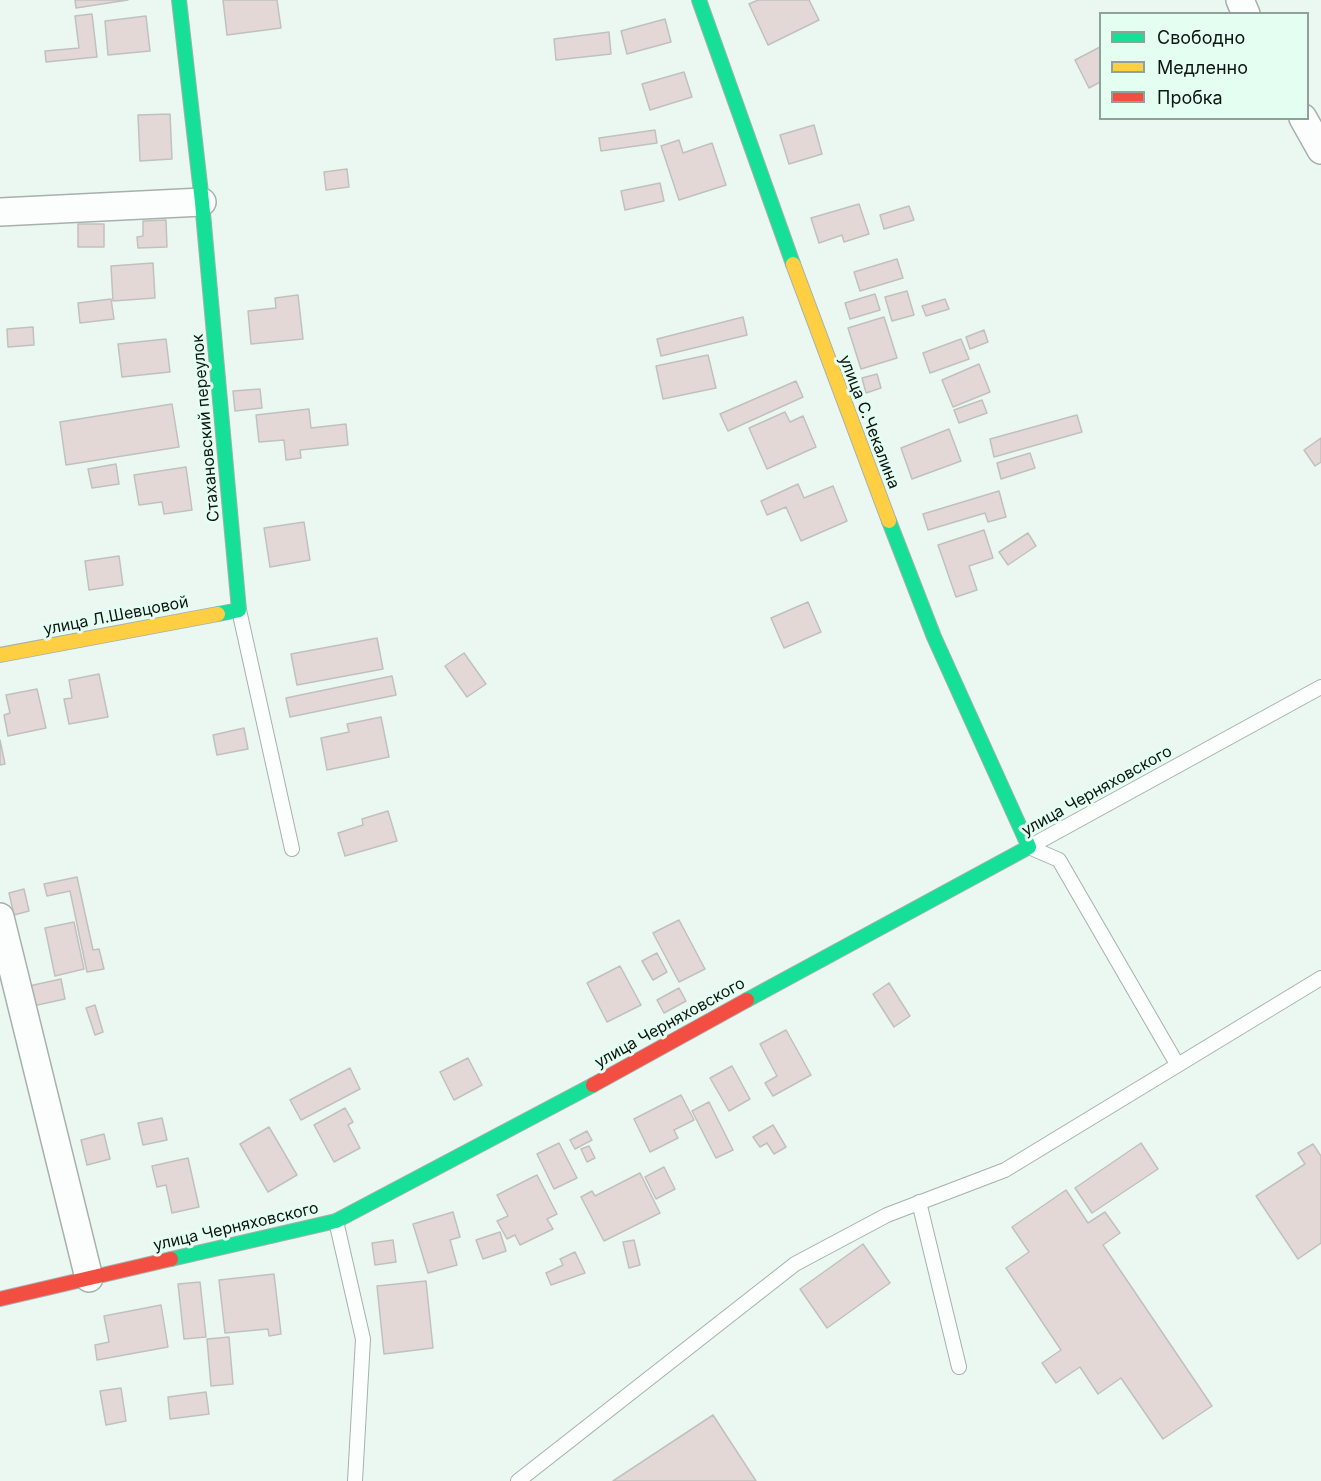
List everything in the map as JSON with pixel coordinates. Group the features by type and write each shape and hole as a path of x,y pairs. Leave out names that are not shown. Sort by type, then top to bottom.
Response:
{"street":[{"name":"Стахановский переулок","path":"179,0 202,202 238,610"},
{"name":"улица С.Чекалина","path":"699,0 824,348 929,626 1029,847"},
{"path":"1304,120 1321,150"},
{"path":"0,213 202,202"},
{"name":"улица Л.Шевцовой","path":"0,655 238,610"},
{"name":"улица Черняховского","path":"0,1299 336,1221 568,1098 1029,847"},
{"path":"0,917 89,1278"}],"lane":[{"name":"Стахановский переулок","path":"238,610 292,849"},
{"name":"улица Черняховского","path":"1029,847 1321,687"},
{"path":"1029,847 1059,860 1177,1064"},
{"path":"518,1481 795,1264 886,1215 1005,1170 1321,978"},
{"path":"919,1203 959,1367"},
{"path":"336,1221 363,1339 355,1481"}],"building":[{"path":"75,0 128,0 76,8"},
{"path":"223,0 277,0 281,28 227,35"},
{"path":"758,0 809,0 819,20 768,45 749,4"},
{"path":"92,14 97,57 46,62 45,51 79,48 75,16"},
{"path":"146,16 150,51 108,55 105,21"},
{"path":"665,19 671,42 627,54 621,31"},
{"path":"609,32 611,54 556,60 554,39"},
{"path":"1099,48 1099,83 1089,88 1075,60"},
{"path":"684,72 692,97 650,110 642,84"},
{"path":"170,114 172,159 140,161 138,115"},
{"path":"814,125 822,154 789,164 780,135"},
{"path":"655,130 657,143 601,151 599,138"},
{"path":"679,140 683,153 712,143 726,185 679,200 661,146"},
{"path":"347,169 349,187 326,190 324,172"},
{"path":"660,183 664,201 625,210 621,191"},
{"path":"859,204 869,234 844,242 842,235 819,243 811,218"},
{"path":"909,206 914,220 884,229 880,215"},
{"path":"166,220 167,247 138,248 137,237 143,236 143,221"},
{"path":"78,224 104,224 104,247 78,247"},
{"path":"897,259 903,278 860,291 854,272"},
{"path":"153,263 155,298 113,301 111,266"},
{"path":"907,291 914,315 892,321 885,297"},
{"path":"875,294 880,310 850,319 845,303"},
{"path":"298,295 303,339 251,344 248,311 276,308 275,298"},
{"path":"111,299 114,319 80,323 78,303"},
{"path":"945,299 949,309 926,316 922,306"},
{"path":"743,317 747,335 661,356 657,339"},
{"path":"884,317 897,358 861,369 848,328"},
{"path":"33,327 34,345 8,347 7,329"},
{"path":"984,330 988,342 970,349 966,337"},
{"path":"166,339 170,372 122,377 118,344"},
{"path":"961,339 969,359 930,373 923,353"},
{"path":"708,355 716,388 663,399 656,366"},
{"path":"979,364 990,392 953,407 942,380"},
{"path":"877,374 881,388 866,393 862,378"},
{"path":"796,381 803,397 728,431 720,414"},
{"path":"260,389 262,408 235,411 233,391"},
{"path":"982,400 987,413 959,423 954,410"},
{"path":"172,404 179,447 66,465 60,422"},
{"path":"309,409 311,428 346,424 348,445 300,450 301,458 286,460 284,440 259,442 256,415"},
{"path":"785,412 790,422 803,416 816,447 767,469 749,428"},
{"path":"1077,415 1082,432 994,457 990,439"},
{"path":"949,429 961,461 912,479 901,448"},
{"path":"1321,438 1321,462 1315,466 1304,450"},
{"path":"1030,453 1035,468 1001,479 997,463"},
{"path":"116,464 119,484 92,488 88,469"},
{"path":"186,467 192,510 164,514 162,502 139,505 134,475"},
{"path":"798,484 804,498 833,486 847,521 801,541 786,507 767,515 761,501"},
{"path":"999,491 1006,517 988,522 985,513 928,530 923,514"},
{"path":"304,522 310,560 270,567 264,528"},
{"path":"984,530 993,558 969,566 977,590 956,597 938,545"},
{"path":"1028,533 1036,546 1008,565 999,552"},
{"path":"119,556 123,585 89,590 85,561"},
{"path":"808,602 821,632 784,648 771,618"},
{"path":"377,638 383,669 297,685 291,654"},
{"path":"464,653 486,684 467,697 445,666"},
{"path":"99,674 108,717 69,724 64,699 72,698 69,680"},
{"path":"392,676 396,695 290,717 286,698"},
{"path":"37,689 46,728 8,736 4,715 10,713 6,695"},
{"path":"381,717 389,757 327,770 321,738 349,732 347,724"},
{"path":"244,728 248,749 217,755 213,735"},
{"path":"0,740 5,764 0,765"},
{"path":"388,811 397,841 345,856 338,833 363,825 362,819"},
{"path":"77,877 93,950 99,949 104,969 87,972 70,891 47,896 44,884"},
{"path":"24,889 29,911 14,915 9,893"},
{"path":"679,920 705,969 679,982 653,933"},
{"path":"74,922 84,969 55,976 45,928"},
{"path":"657,953 667,972 653,980 642,961"},
{"path":"620,966 641,1005 607,1022 587,983"},
{"path":"61,979 65,999 33,1006 29,986"},
{"path":"889,983 910,1016 894,1027 873,994"},
{"path":"679,988 686,1001 664,1013 657,1000"},
{"path":"95,1005 103,1032 95,1035 86,1008"},
{"path":"786,1030 811,1075 773,1096 765,1083 777,1076 760,1044"},
{"path":"468,1058 482,1085 454,1100 440,1072"},
{"path":"732,1066 750,1099 729,1111 710,1078"},
{"path":"350,1068 360,1089 301,1120 290,1100"},
{"path":"681,1095 694,1120 674,1130 678,1138 650,1152 634,1119"},
{"path":"709,1102 733,1150 716,1158 692,1111"},
{"path":"345,1108 353,1122 348,1125 360,1148 334,1162 314,1125"},
{"path":"162,1118 167,1140 143,1145 138,1123"},
{"path":"773,1125 786,1147 774,1154 767,1143 760,1147 753,1137"},
{"path":"269,1127 297,1175 268,1192 240,1144"},
{"path":"587,1131 592,1140 575,1149 570,1140"},
{"path":"104,1134 110,1159 87,1165 81,1140"},
{"path":"559,1143 577,1178 554,1189 537,1154"},
{"path":"1141,1143 1158,1169 1092,1213 1075,1188"},
{"path":"1313,1144 1321,1156 1321,1243 1298,1259 1256,1196 1305,1164 1298,1153"},
{"path":"589,1146 595,1158 587,1162 581,1149"},
{"path":"188,1158 199,1207 172,1213 166,1185 157,1187 152,1166"},
{"path":"664,1167 675,1189 656,1199 645,1177"},
{"path":"640,1173 660,1213 604,1241 581,1197 592,1191 595,1196"},
{"path":"537,1175 557,1214 547,1219 553,1229 520,1245 515,1235 507,1239 497,1221 508,1216 497,1195"},
{"path":"1066,1190 1088,1223 1105,1212 1120,1233 1103,1245 1212,1406 1163,1439 1121,1378 1098,1394 1080,1367 1056,1383 1042,1363 1061,1350 1006,1268 1029,1252 1012,1227"},
{"path":"453,1212 460,1237 450,1240 457,1265 428,1273 413,1224"},
{"path":"500,1232 506,1251 483,1259 476,1240"},
{"path":"393,1240 396,1262 375,1265 372,1243"},
{"path":"634,1240 640,1265 629,1268 623,1242"},
{"path":"863,1244 890,1283 827,1328 800,1289"},
{"path":"575,1252 585,1273 551,1285 546,1273 563,1265 560,1259"},
{"path":"274,1274 281,1334 269,1336 268,1329 225,1333 219,1280"},
{"path":"426,1281 433,1348 384,1354 377,1286"},
{"path":"200,1282 206,1337 184,1339 178,1284"},
{"path":"161,1305 168,1347 97,1360 95,1345 109,1342 104,1316"},
{"path":"229,1337 233,1384 211,1386 207,1339"},
{"path":"121,1388 126,1421 106,1425 100,1391"},
{"path":"206,1392 209,1414 170,1419 168,1397"},
{"path":"713,1415 756,1481 613,1481"}],"traffic: fast":[{"path":"179,0 202,202 239,610 218,614"},
{"path":"699,0 793,264"},
{"path":"747,1000 1029,847 934,637 889,521"},
{"path":"171,1259 336,1221 593,1085"}],"traffic: slow":[{"path":"793,264 889,521"},
{"path":"0,655 218,614"}],"traffic: jam":[{"path":"593,1085 747,1000"},
{"path":"0,1299 171,1259"}]}
